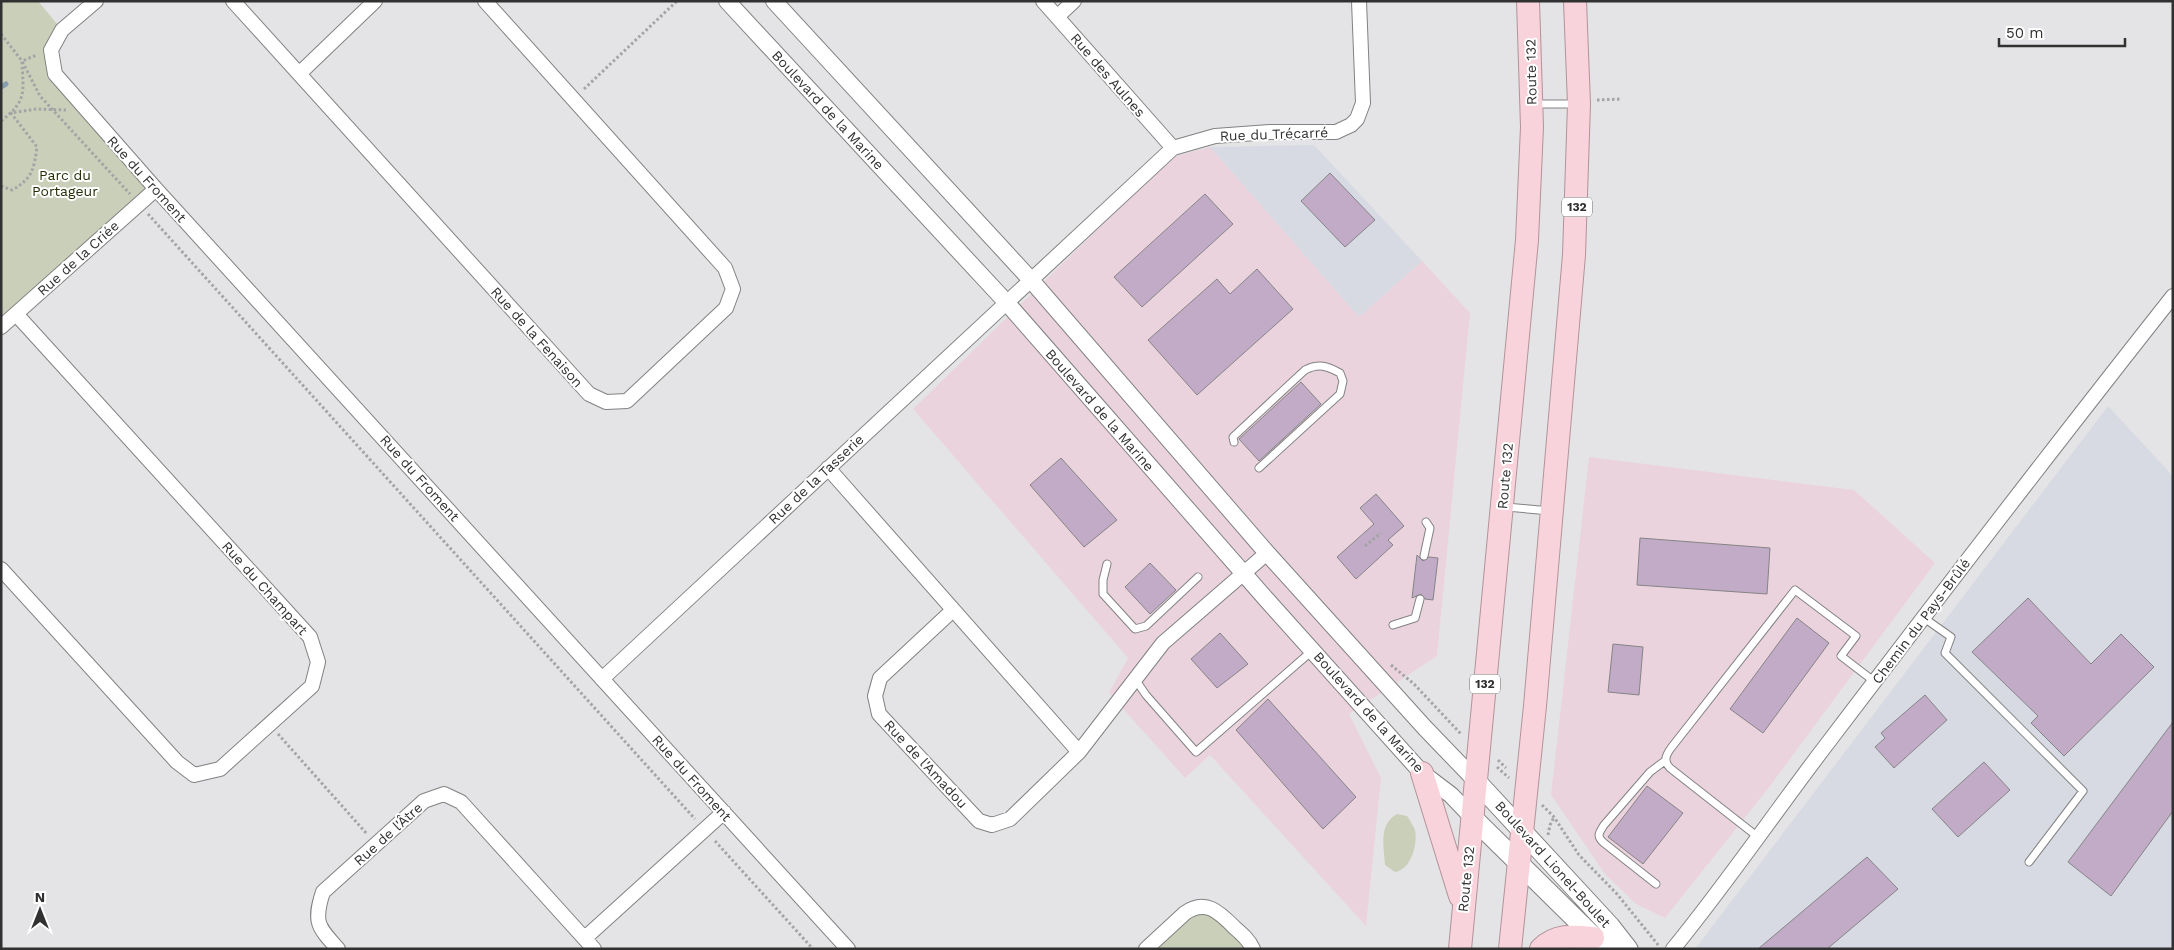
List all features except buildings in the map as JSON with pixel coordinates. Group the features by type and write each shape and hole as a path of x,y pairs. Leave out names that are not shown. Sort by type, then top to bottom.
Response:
{"highway":[{"name":"Route 132","path":"1460,949 1527,240 1532,104 1528,1"},
{"name":"132","path":"1510,949 1553,511 1575,245 1579,104 1575,1"},
{"path":"1422,773 1463,907"},
{"path":"1541,949 1549,942 1561,937 1600,943"}],"main road":[{"name":"Boulevard Lionel-Boulet","path":"1477,782 1610,926 1628,949"},
{"name":"Boulevard Lionel-Boulet","path":"1473,818 1600,943"}],"street":[{"name":"Rue du Froment","path":"96,1 62,30 51,50 54,74 156,189 848,949"},
{"name":"Rue de la Fenaison","path":"233,1 588,394 606,402 627,401 726,308 733,289 725,268 485,1"},
{"path":"300,74 375,1"},
{"name":"Boulevard de la Marine","path":"726,1 1006,303 1422,773 1451,795 1473,818"},
{"path":"774,1 1031,280 1267,553 1425,728 1477,782"},
{"name":"Rue des Aulnes","path":"1043,1 1173,148"},
{"path":"1057,17 1074,1"},
{"name":"Rue du Trécarré","path":"1031,280 1173,148 1215,136 1270,132 1329,132 1345,129 1351,125 1357,119 1363,102 1359,1"},
{"name":"Rue de la Criée","path":"1,327 156,189"},
{"name":"Rue de la Tasserie","path":"602,679 1031,280"},
{"name":"Chemin du Pays-Brûlé","path":"1672,949 1984,537 2173,296"},
{"name":"Rue du Champart","path":"1,569 177,762 194,774 220,769 312,686 318,662 310,638 16,314"},
{"path":"828,468 1078,752"},
{"name":"Rue de l'Amadou","path":"953,610 880,678 874,696 879,714 979,821 992,825 1010,819 1078,752 1163,643 1267,553"},
{"name":"Rue de l'Âtre","path":"338,949 321,930 317,910 323,892 424,801 444,794 461,802 589,943 724,812"},
{"path":"1146,949 1191,909 1205,906 1218,911 1248,941 1253,949"}],"lane":[{"path":"1532,104 1579,104"},
{"path":"1234,442 1232,437 1305,370 1313,366 1325,366 1340,373 1343,381 1340,394 1259,468"},
{"path":"1502,507 1553,511"},
{"path":"1424,556 1430,528 1426,522"},
{"path":"1107,564 1103,580 1103,594 1135,629 1146,626 1198,577"},
{"path":"1758,837 1670,768 1666,760 1666,754 1795,590 1856,636 1841,656 1875,682"},
{"path":"1393,625 1415,618 1420,598"},
{"path":"1924,618 1951,637 1945,653 2083,791 2029,862"},
{"path":"1136,679 1146,695 1196,752 1313,650"},
{"path":"1656,884 1599,839 1598,835 1604,825 1650,772 1666,760"}],"path":[{"path":"572,100 677,1"},
{"path":"1,34 22,61 34,87 51,110 139,204 813,949"},
{"path":"1,121 11,114 23,97 22,61"},
{"path":"1579,104 1606,99 1622,99"},
{"path":"11,114 36,109 87,111"},
{"path":"1,186 12,190 25,183 35,166 38,147 11,114"},
{"path":"1365,546 1381,532"},
{"path":"1388,663 1414,684 1455,726"},
{"path":"270,724 377,844"},
{"path":"1498,760 1506,768"},
{"path":"1497,767 1503,772"},
{"path":"1541,805 1554,817 1549,828"},
{"name":"Boulevard Lionel-Boulet","path":"1554,817 1579,854 1617,894 1660,949"}],"shaded area":[{"path":"1314,145 1422,261 1359,317 1210,147"},
{"path":"1210,147 1359,317 1422,261 1470,313 1437,656 1349,714 1381,778 1366,926 1210,755 1185,778 1109,693 1128,658 913,409 1172,157"},
{"path":"2108,406 2173,476 2173,949 1695,949"},
{"path":"1589,457 1854,490 1935,563 1770,786 1665,918 1636,904 1605,874 1551,795"}],"green space":[{"name":"Parc du Portageur","path":"1,1 38,1 62,30 51,50 55,74 156,189 1,327"},
{"path":"1397,814 1407,816 1415,830 1416,836 1409,862 1401,870 1395,872 1385,865 1383,844 1387,824"},
{"path":"1205,906 1253,949 1146,949"}],"waterway":[{"path":"1,87 6,84"}]}
